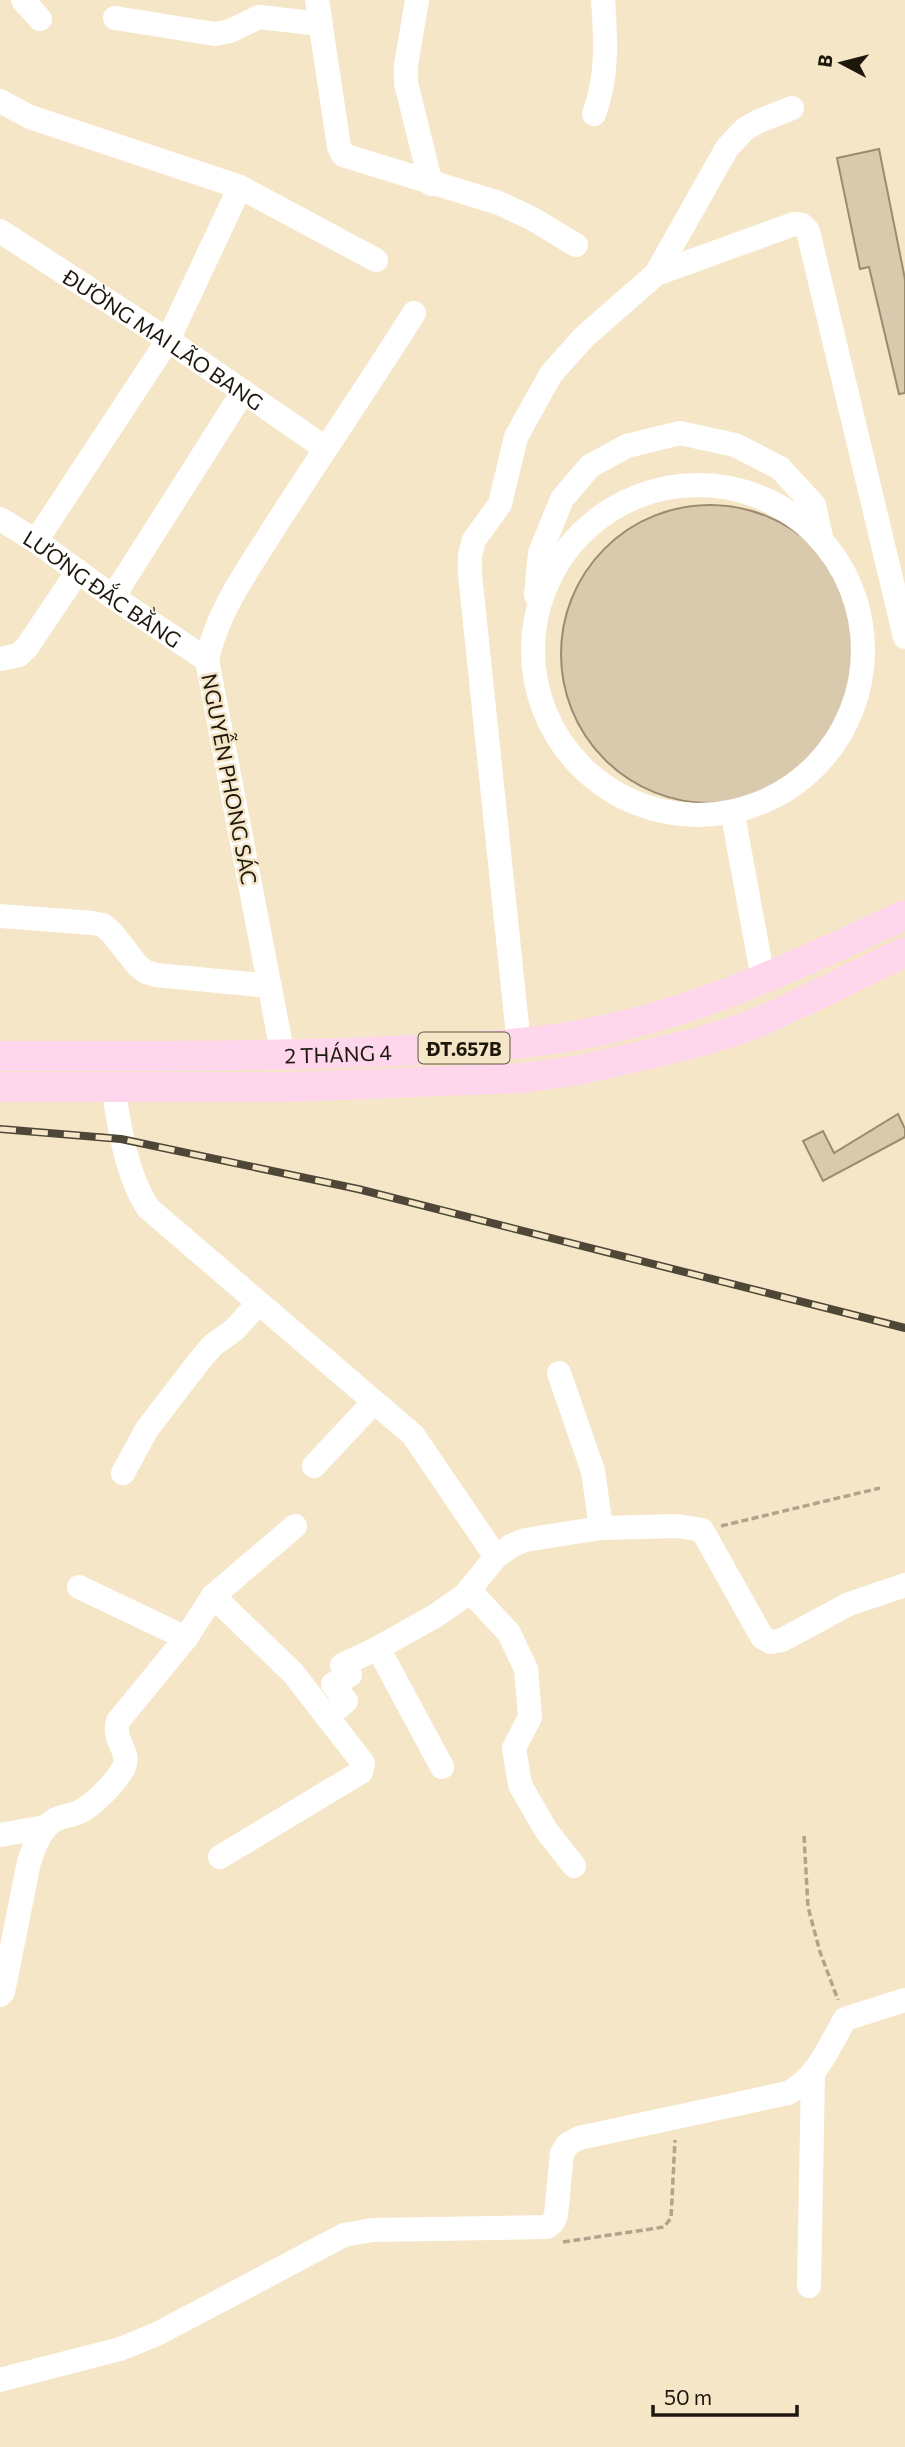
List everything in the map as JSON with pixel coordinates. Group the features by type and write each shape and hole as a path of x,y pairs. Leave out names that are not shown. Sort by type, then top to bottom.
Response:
{"main road":[{"name":"2 THÁNG 4","path":"0,1056 283,1056 519,1045 628,1025 682,1010 763,979 905,915"},
{"name":"2 THÁNG 4","path":"0,1087 288,1087 523,1078 579,1070 692,1044 741,1029 905,952"},
{"path":"763,979 775,1015"},
{"path":"519,1045 523,1078"},
{"path":"283,1056 288,1087"}],"street":[{"path":"23,0 40,19"},
{"path":"416,0 406,65 406,83 431,184"},
{"path":"594,114 606,71 603,0"},
{"path":"115,18 215,34 230,31 259,17 319,12 338,147 343,155 499,203 531,218 576,245"},
{"path":"0,101 30,117 240,187 376,260"},
{"path":"519,1045 470,574 470,555 474,540 500,504 516,437 551,374 584,337 656,274 727,148 745,130 759,121 792,108"},
{"path":"36,541 168,340 240,187"},
{"path":"656,274 794,224 802,225 808,231 905,637"},
{"name":"ĐƯỜNG MAI LÃO BANG","path":"0,231 168,340 325,448"},
{"name":"NGUYỄN PHONG SÁC","path":"283,1056 207,660 211,640 228,602 414,313"},
{"path":"113,597 243,392"},
{"path":"532,641 545,584 576,536 623,500 678,484 720,484 775,501 821,537 852,586 863,627 861,685 838,739 800,782 733,815 665,814 612,793 568,754 541,703 532,641 540,553 562,499 590,466 628,446 680,433 735,445 780,468 814,505 821,537"},
{"name":"LƯƠNG ĐẮC BẰNG","path":"0,519 207,660"},
{"path":"2,658 19,656 27,647 78,571"},
{"path":"733,815 763,979"},
{"path":"0,916 103,925 113,933 138,966 156,975 270,986"},
{"path":"113,1086 121,1139 142,1199 156,1217 413,1435 495,1557"},
{"path":"123,1473 147,1429 200,1360 258,1304"},
{"path":"559,1373 593,1471 601,1528"},
{"path":"314,1466 374,1402"},
{"path":"0,1996 29,1862 36,1842 55,1819 88,1807 123,1768 125,1755 116,1732 118,1721 186,1638 213,1596 295,1526"},
{"path":"327,1717 346,1701 333,1684 349,1675 342,1665 378,1648 450,1606 469,1590 495,1557 525,1540 601,1528 678,1526 702,1530 762,1637 771,1642 782,1640 849,1604 905,1585"},
{"path":"79,1587 186,1638"},
{"path":"469,1590 509,1633 526,1670 530,1717 514,1748 520,1786 546,1830 574,1866"},
{"path":"213,1596 293,1673 363,1763 360,1772 220,1857"},
{"path":"378,1648 442,1767"},
{"path":"0,1835 46,1827"},
{"path":"0,2380 120,2349 157,2334 344,2235 372,2230 547,2227 556,2215 562,2153 568,2144 579,2138 788,2093 802,2086 813,2074 845,2019 905,2000"},
{"path":"809,2286 813,2074"}],"path":[{"path":"702,1530 880,1488"},
{"path":"804,1836 805,1883 813,1928 845,2019"},
{"path":"556,2243 664,2227 668,2224 671,2218 676,2117"}],"building":[{"path":"879,149 905,279 905,393 899,394 869,267 860,269 837,158"},
{"path":"695,505 725,505 753,511 780,522 805,538 826,559 842,584 853,611 859,654 857,683 842,724 826,749 805,770 780,786 753,797 725,803 695,803 667,797 640,786 615,770 594,749 578,724 567,697 561,669 561,639 567,611 578,584 594,559 615,538 640,522 667,511"},
{"path":"898,1114 905,1129 905,1137 823,1181 803,1141 823,1131 834,1153"}],"railway":[{"path":"0,1129 121,1139 358,1189 905,1328"}]}
